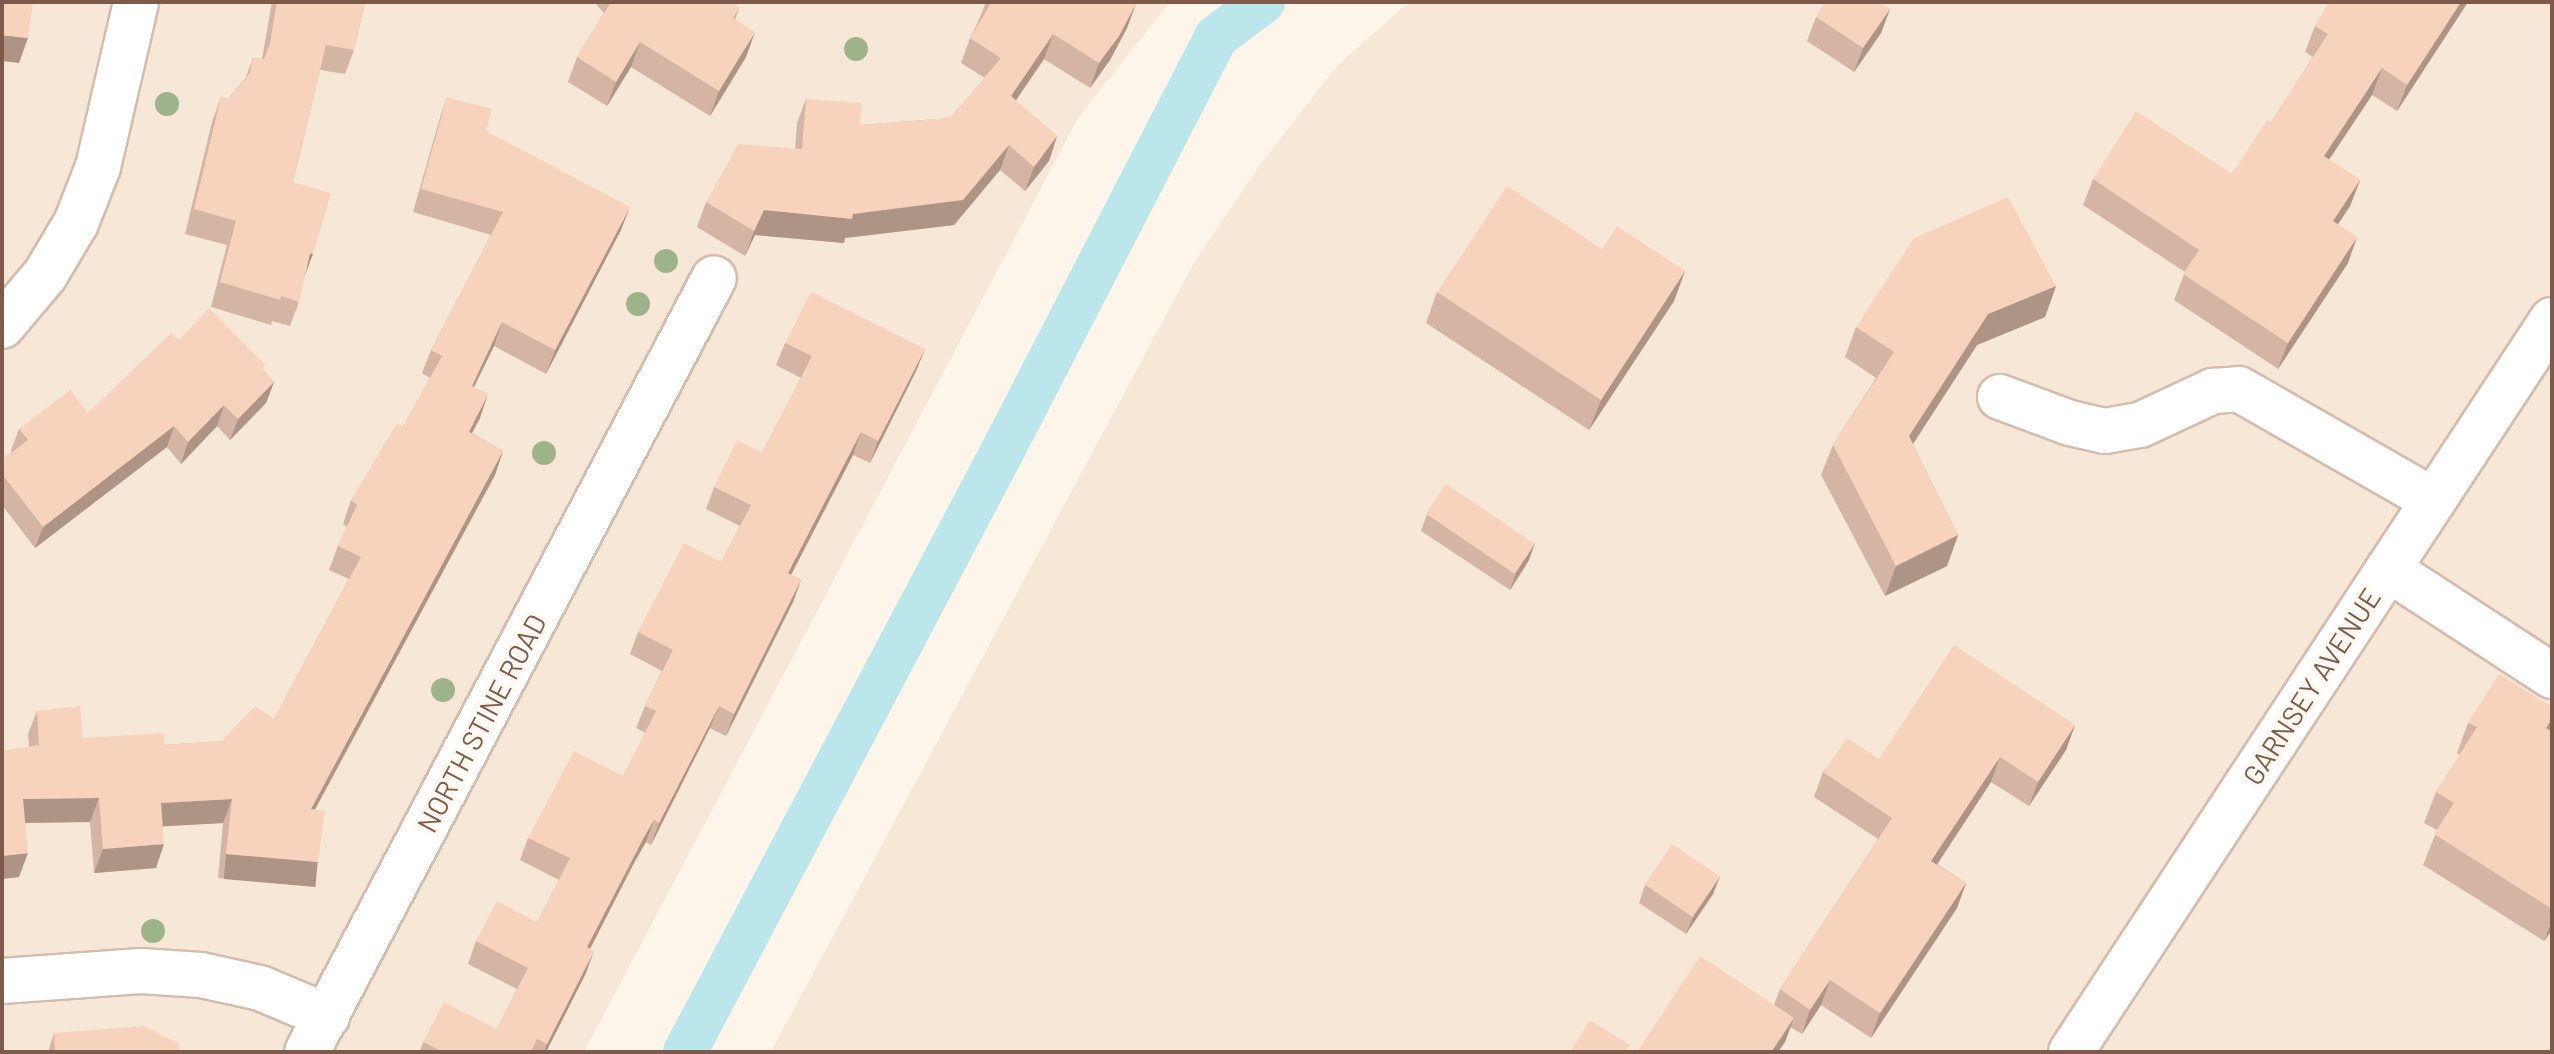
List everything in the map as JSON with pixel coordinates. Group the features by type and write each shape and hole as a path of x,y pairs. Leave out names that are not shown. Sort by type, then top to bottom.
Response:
{"street":[{"path":"2,326 45,275 76,223 98,167 136,2"},
{"name":"NORTH STINE ROAD","path":"317,1034 714,278"},
{"name":"GARNSEY AVENUE","path":"2071,1052 2552,320"},
{"path":"2000,397 2070,423 2105,431 2140,425 2213,391 2239,389 2433,500"},
{"path":"2388,569 2552,676"},
{"path":"2,981 141,971 201,975 260,988 317,1034"}],"shaded area":[{"path":"2,2 1170,2 1078,118 584,1052 2,1052"},
{"path":"1409,2 2552,2 2552,1052 771,1052 1194,263 1260,165 1337,66"}],"building":[{"path":"2,2 33,2 28,38 2,35"},
{"path":"277,2 365,2 354,50 326,45 293,182 331,193 313,254 310,253 299,302 281,296 280,300 220,282 236,221 194,209 221,97 228,99 250,73 253,58 264,59"},
{"path":"611,2 729,2 739,8 733,18 755,32 719,91 640,42 616,82 577,57"},
{"path":"988,2 1136,4 1119,36 1099,63 1053,34 1011,96 1057,136 1034,167 1009,145 963,200 853,214 852,219 764,210 754,231 706,202 738,144 802,149 806,99 862,103 860,125 950,118 1001,58 970,38 990,5"},
{"path":"1825,2 1879,2 1890,9 1863,48 1816,17"},
{"path":"2330,2 2461,2 2407,85 2382,68 2324,156 2360,180 2333,221 2357,237 2288,343 2183,274 2199,250 2093,179 2136,111 2232,174 2267,120 2271,122 2328,34 2315,26"},
{"path":"447,97 492,109 486,131 630,207 555,350 502,322 472,386 488,394 469,432 503,451 311,809 325,811 318,862 226,854 232,799 161,803 164,844 103,849 99,798 23,799 28,853 2,856 2,751 39,745 37,711 80,706 83,738 164,733 164,745 222,741 255,706 274,719 361,557 338,546 357,505 351,500 397,423 403,427 442,356 431,350 503,212 421,189"},
{"path":"1507,186 1602,249 1617,226 1685,271 1601,400 1437,292"},
{"path":"2008,197 2056,286 1988,314 1909,436 1958,535 1896,566 1833,445 1894,352 1856,327 1914,238"},
{"path":"811,292 925,349 878,441 861,432 788,573 801,580 734,714 719,706 659,823 654,820 643,839 587,947 594,951 547,1044 537,1039 531,1052 443,1052 423,1042 444,1002 497,1029 528,968 476,941 497,901 537,922 570,858 528,838 574,751 623,776 656,711 645,706 673,650 638,632 684,543 721,562 751,505 714,487 737,440 762,453 812,356 785,343"},
{"path":"209,308 265,365 262,369 274,382 238,419 224,405 188,442 174,426 43,527 2,474 2,460 28,440 19,429 70,390 88,413 171,333 179,340"},
{"path":"1446,484 1535,544 1515,574 1426,514"},
{"path":"1954,645 2075,725 2038,782 2000,757 1931,861 1966,883 1880,1013 1830,980 1810,1010 1780,989 1892,818 1823,772 1847,738 1879,759"},
{"path":"2499,674 2552,707 2552,718 2546,728 2552,732 2552,909 2434,834 2454,803 2436,792 2477,727 2468,723"},
{"path":"1672,844 1720,876 1693,917 1645,885"},
{"path":"1700,956 1794,1018 1771,1052 1637,1052"},
{"path":"1590,1020 1630,1045 1625,1052 1570,1052"},
{"path":"144,1026 179,1044 180,1052 55,1052 54,1033"}],"waterway":[{"path":"685,1052 1001,454 1216,37 1263,2"}]}
